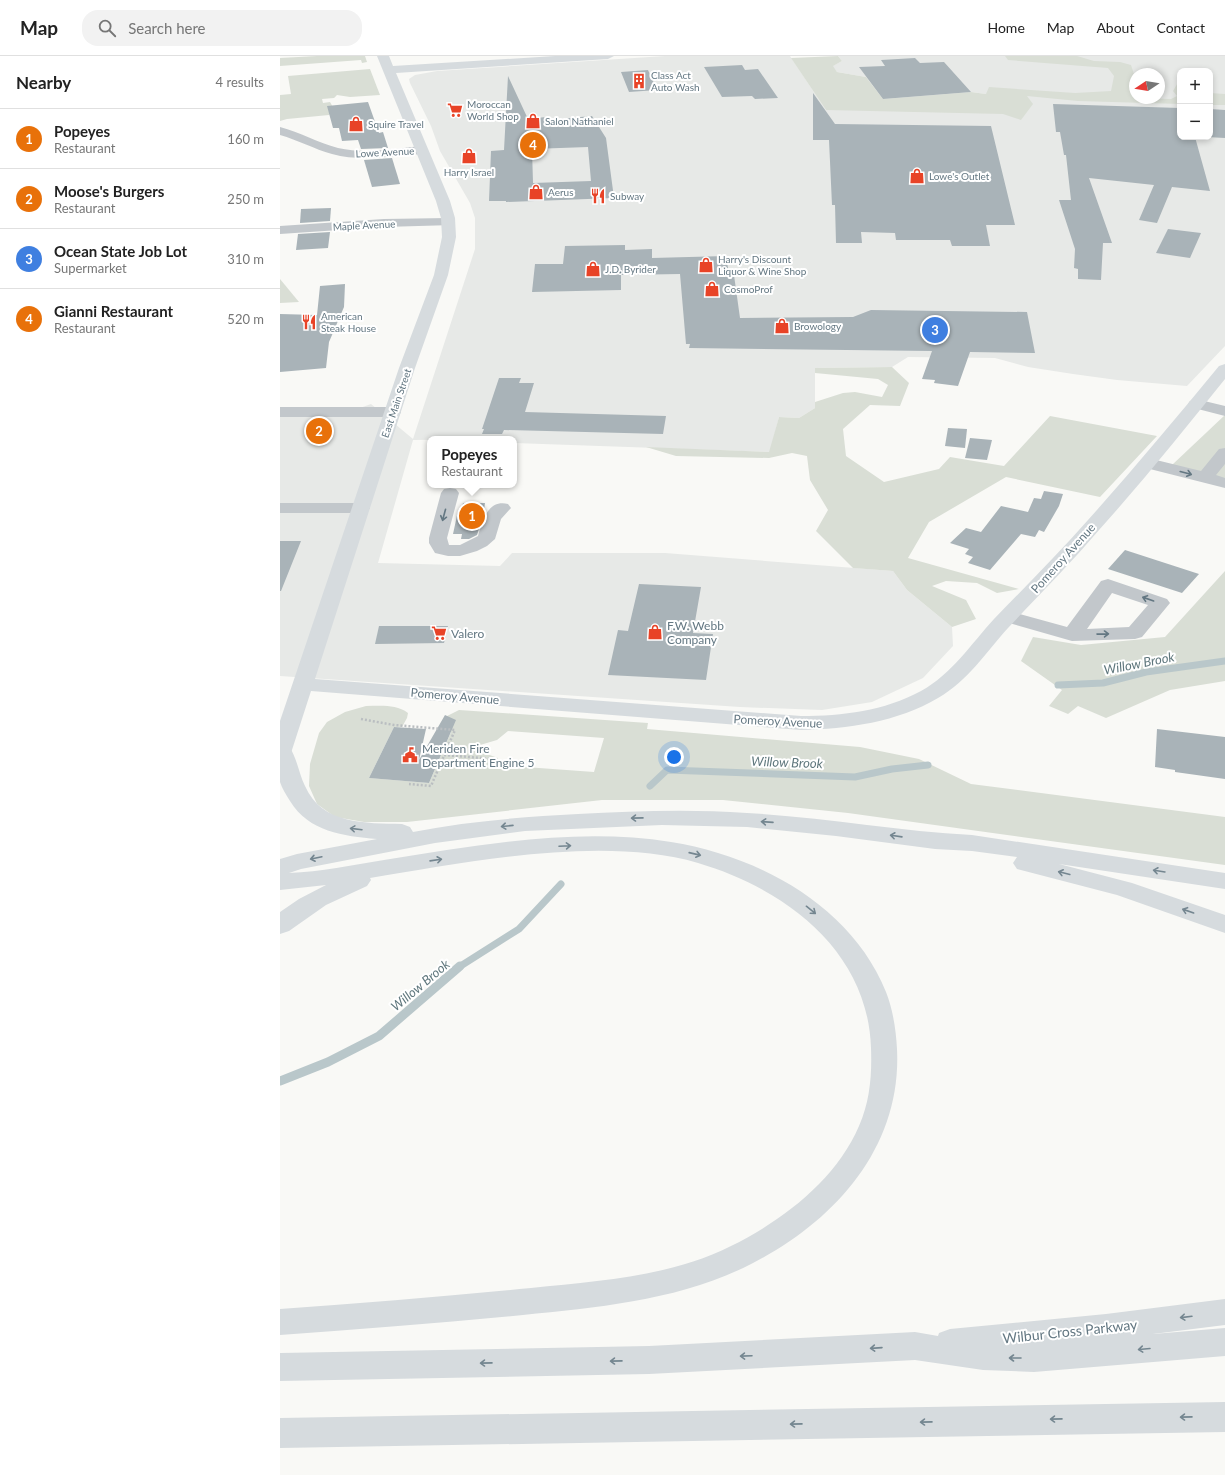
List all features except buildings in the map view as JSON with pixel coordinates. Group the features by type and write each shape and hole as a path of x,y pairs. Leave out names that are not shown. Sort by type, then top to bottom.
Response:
{"main road":[{"path":"385,63 608,56"},
{"name":"East Main Street","path":"280,752 393,412 443,268 449,243 448,222 443,201 385,63"},
{"name":"Pomeroy Avenue","path":"303,684 801,724 857,720 884,713 930,694 948,683 963,668 1123,492 1225,369"},
{"path":"280,752 290,778 301,800 310,811 321,819 338,825 363,830 414,833 451,832 571,821 624,818 701,818 821,826 935,841 961,841 1225,881"},
{"path":"280,868 297,862 342,852 395,841 451,832"},
{"path":"935,841 954,848 1025,863 1101,883 1166,903 1225,924"},
{"path":"280,882 300,881 526,848 580,845 624,845 667,849 703,856 736,867 771,883 800,902 825,922 851,951 869,981 882,1021 886,1057 882,1093 877,1114 872,1128 858,1154 817,1203 786,1228 759,1246 737,1257 708,1269 655,1284 589,1295 458,1308 280,1322"},
{"path":"280,925 298,911 326,895 359,880 398,866"},
{"name":"Wilbur Cross Parkway","path":"915,1346 1106,1327 1225,1312"},
{"path":"280,1367 649,1360 915,1346 983,1356 1034,1358 1225,1342"},
{"path":"280,1433 1225,1417"}],"street":[{"name":"Lowe Avenue","path":"280,131 322,147 348,154 371,154 422,150"},
{"name":"Maple Avenue","path":"280,230 384,223 448,222"},
{"path":"1196,404 1225,411"},
{"path":"280,412 393,412"},
{"path":"1205,478 1225,453"},
{"path":"1148,463 1225,483"},
{"path":"450,492 438,538 438,543 442,549 451,551 468,549 486,539 492,517 502,508"},
{"path":"280,508 361,508"},
{"path":"1009,617 1072,635"}],"path":[{"path":"361,719 394,725 455,730 431,786 409,784"},
{"path":"444,755 494,759"}],"shaded area":[{"path":"365,56 367,62 362,63 361,60 280,66 280,58"},
{"path":"665,56 790,56 826,110 986,94 971,92 883,99 866,77 837,72 832,66 842,61 838,56 1225,56 1225,346 1187,386 1117,380 1073,374 1028,367 995,358 908,357 892,367 815,368 815,408 799,418 779,417 770,452 517,443 517,436 427,436 427,440 413,440 378,563 500,566 512,553 665,553 893,571 907,590 952,627 953,646 923,678 872,702 822,710 740,707 280,676 280,408 360,408 371,404 413,439 475,249 475,218 470,203 440,151 431,126 409,79 415,75 437,71"},
{"path":"838,56 842,61 833,66 837,72 866,77 883,99 971,92 986,94 989,87 1075,93 1111,91 1114,76 1108,68 1008,60 1005,56 1077,56 1094,61 1120,62 1131,65 1132,68 1129,68 1129,102 1078,101 1027,96 1033,104 1021,120 1003,114 826,110 791,58"},
{"path":"370,69 380,95 350,97 337,95 334,98 322,99 323,103 330,102 334,109 329,115 280,121 280,95 291,94 288,76"},
{"path":"1177,84 1177,96 1173,91"},
{"path":"1213,93 1225,94 1225,105 1213,105"},
{"path":"1177,96 1177,104 1165,104 1165,99 1171,99"},
{"path":"280,279 299,302 280,303"},
{"path":"892,367 909,383 900,406 870,405 843,429 846,456 884,482 939,469 950,457 1004,466 1050,416 1157,436 1100,497 1006,477 929,522 908,558 1019,589 997,593 977,583 946,581 932,586 966,600 976,619 952,627 907,590 893,571 853,568 816,531 828,510 810,480 807,456 792,453 769,458 676,456 646,447 769,452 779,417 799,418 815,408 815,402 843,393 855,392 882,397 888,385 878,379 815,373 815,368"},
{"path":"1225,415 1225,482 1172,465"},
{"path":"1225,571 1225,681 1170,690 1106,718 1078,706 1068,714 1049,706 1062,690 1021,661 1033,637 1081,645 1165,637"},
{"path":"366,706 383,706 398,708 408,713 402,727 394,727 369,778 429,783 451,732 445,717 459,710 648,723 647,729 860,747 919,759 971,784 1225,817 1225,865 848,813 723,800 602,800 407,822 364,822 335,817 317,804 309,786 310,764 319,733 327,722 345,712","holes":["508,731 604,738 594,772 496,765 498,758 478,749 480,745 497,740"]}],"waterway":[{"name":"Willow Brook","path":"1058,685 1103,683 1146,672 1225,661"},
{"name":"Willow Brook","path":"650,786 667,770 855,777 892,769 928,765"},
{"name":"Willow Brook","path":"459,967 519,929 561,884"},
{"name":"Willow Brook","path":"280,1081 328,1062 379,1036 460,966"}],"place":[{"name":"Class Act Auto Wash","path":"639,81"},
{"name":"Moroccan World Shop","path":"455,110"},
{"name":"Salon Nathaniel","path":"533,121"},
{"name":"Squire Travel","path":"356,124"},
{"name":"Gianni Restaurant","path":"533,145"},
{"name":"Harry Israel","path":"469,156"},
{"name":"Lowe's Outlet","path":"917,176"},
{"name":"Aerus","path":"536,192"},
{"name":"Subway","path":"598,196"},
{"name":"Harry's Discount Liquor & Wine Shop","path":"706,265"},
{"name":"J.D. Byrider","path":"593,269"},
{"name":"CosmoProf","path":"712,289"},
{"name":"American Steak House","path":"309,322"},
{"name":"Browology","path":"782,326"},
{"name":"Ocean State Job Lot","path":"935,330"},
{"name":"Moose's Burgers","path":"319,431"},
{"name":"Popeyes","path":"472,516"},
{"name":"F.W. Webb Company","path":"655,632"},
{"name":"Valero","path":"439,633"},
{"name":"Meriden Fire Department Engine 5","path":"410,755"}]}
